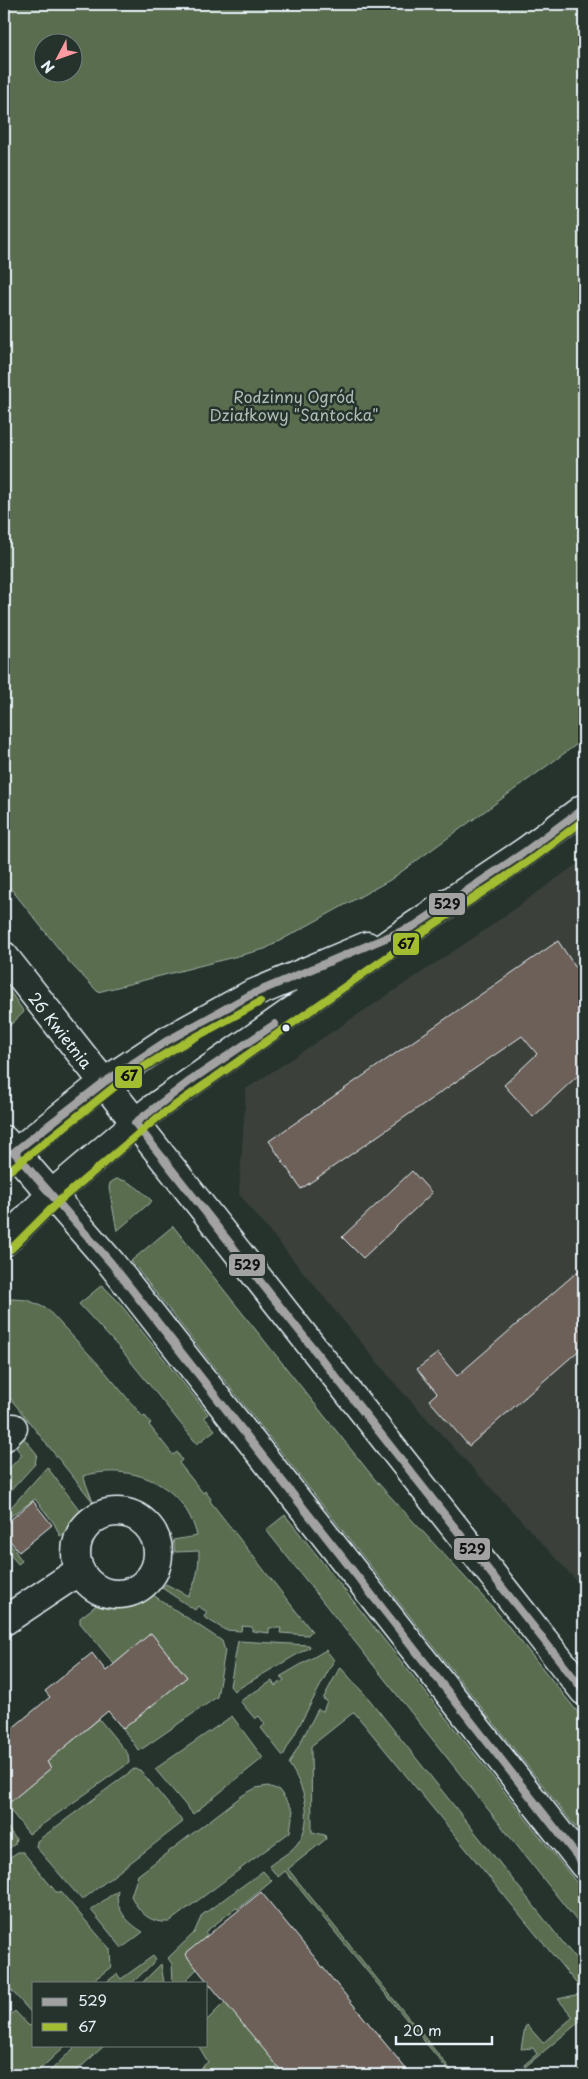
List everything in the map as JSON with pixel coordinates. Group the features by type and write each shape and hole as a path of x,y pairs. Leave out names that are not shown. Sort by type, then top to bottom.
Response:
{"street":[{"path":"4,1242 52,1194 135,1123 190,1081 526,851 584,808"},
{"path":"414,926 250,995 165,1042 7,1151 52,1194 111,1263 584,1865"},
{"name":"26 Kwietnia","path":"4,956 584,1691"},
{"path":"4,1621 79,1571"}],"shaded area":[{"path":"584,859 584,1589 397,1386 239,1194 246,1089 478,935"}],"green space":[{"name":"Rodzinny Ogród Działkowy \"Santocka\"","path":"4,4 584,4 584,739 390,880 265,949 98,992 70,963 4,880"},
{"path":"4,983 24,1012 4,1031"},
{"path":"116,1179 131,1184 152,1201 117,1231 109,1188 110,1183"},
{"path":"173,1226 377,1482 497,1612 584,1720 584,1838 131,1261"},
{"path":"102,1285 117,1300 208,1414 204,1417 215,1430 197,1444 123,1352 79,1304"},
{"path":"12,1299 28,1300 47,1309 102,1368 143,1417 145,1416 151,1423 149,1425 173,1455 177,1452 182,1460 179,1463 203,1493 205,1491 211,1499 210,1501 312,1631 308,1635 280,1633 281,1628 269,1628 269,1633 252,1631 252,1627 242,1626 241,1631 225,1630 204,1617 207,1612 198,1606 195,1610 162,1588 166,1584 188,1596 194,1585 198,1569 199,1551 175,1552 173,1540 197,1536 191,1518 181,1503 168,1490 154,1481 137,1475 119,1472 101,1472 83,1476 93,1502 6,1393 4,1385 4,1301"},
{"path":"22,1436 37,1454 35,1464 4,1498 4,1474 22,1455 14,1445"},
{"path":"47,1467 81,1512 67,1532 60,1536 54,1523 35,1499 4,1521 4,1515"},
{"path":"285,1515 584,1892 584,1930 266,1530"},
{"path":"4,1535 22,1561 18,1564 4,1547"},
{"path":"153,1595 222,1641 225,1651 217,1697 139,1751 123,1729 187,1677 151,1634 114,1664 80,1623 80,1618 98,1604 112,1608 126,1606"},
{"path":"238,1641 309,1645 310,1647 234,1691 230,1686"},
{"path":"326,1650 334,1660 283,1756 261,1728 265,1724 259,1716 255,1719 240,1701 272,1681 275,1686 284,1680 281,1676"},
{"path":"340,1667 369,1699 584,1969 584,1993 354,1712 311,1746 312,1832 325,1835 326,1839 288,1869 455,2075 452,2075 285,1871 278,1877 269,1866 291,1850 302,1835 306,1814 303,1793 289,1764 318,1709 323,1711 327,1701 323,1699"},
{"path":"232,1716 263,1758 193,1814 155,1769"},
{"path":"99,1719 128,1754 129,1763 29,1834 6,1805 51,1768 47,1762"},
{"path":"134,1769 140,1770 183,1822 82,1900 36,1847 37,1841"},
{"path":"268,1786 279,1790 293,1810 290,1832 169,1922 156,1921 146,1916 131,1896 138,1875 243,1795 256,1788"},
{"path":"4,1823 16,1839 15,1844 4,1852"},
{"path":"18,1852 23,1852 56,1892 61,1892 110,1949 111,1967 91,1982 32,1982 32,2014 4,1982 4,1861"},
{"path":"263,1871 272,1881 238,1909 236,1908 205,1932 224,1956 197,1969 184,1982 173,1982 172,1964 168,1958 194,1933 202,1915"},
{"path":"118,1890 118,1903 123,1915 143,1932 122,1948 91,1910"},
{"path":"153,1956 156,1960 133,1982 106,1982 117,1974 121,1979"},
{"path":"161,1964 164,1982 143,1982"},
{"path":"239,1988 254,1992 322,2075 192,2075 208,2062 199,2046 208,2046 208,2019"},
{"path":"584,1993 584,2018 525,2067 524,2065 537,2054 533,2048 521,2049 525,2027 527,2025 543,2043 573,2017 558,1999"},
{"path":"15,2011 28,2025 32,2026 32,2046 65,2046 34,2075 14,2075 4,2063 4,2020"},
{"path":"76,2046 104,2046 72,2075 46,2075"}],"building":[{"path":"558,941 584,980 584,1070 533,1117 504,1085 537,1054 522,1036 301,1189 269,1141"},
{"path":"412,1171 432,1193 363,1258 342,1237"},
{"path":"584,1266 584,1346 469,1446 429,1400 437,1393 417,1369 438,1353 457,1376"},
{"path":"33,1501 52,1525 19,1552 4,1533 4,1525"},
{"path":"151,1633 187,1677 123,1729 108,1711 47,1762 51,1768 4,1807 4,1735 50,1697 45,1691 92,1653 106,1671"},
{"path":"261,1892 411,2075 285,2075 185,1954"}],"transit line":[{"name":"529","path":"14,1152 103,1083 165,1042 250,995 414,926 526,851 584,808"},
{"name":"67","path":"11,1249 59,1201 157,1118 420,934 532,859 584,820"},
{"name":"67","path":"10,1170 123,1080 170,1051 260,1002"},
{"name":"529","path":"135,1123 190,1081 275,1024"},
{"name":"529","path":"135,1123 584,1691"},
{"name":"529","path":"14,1152 111,1263 584,1865"}]}
